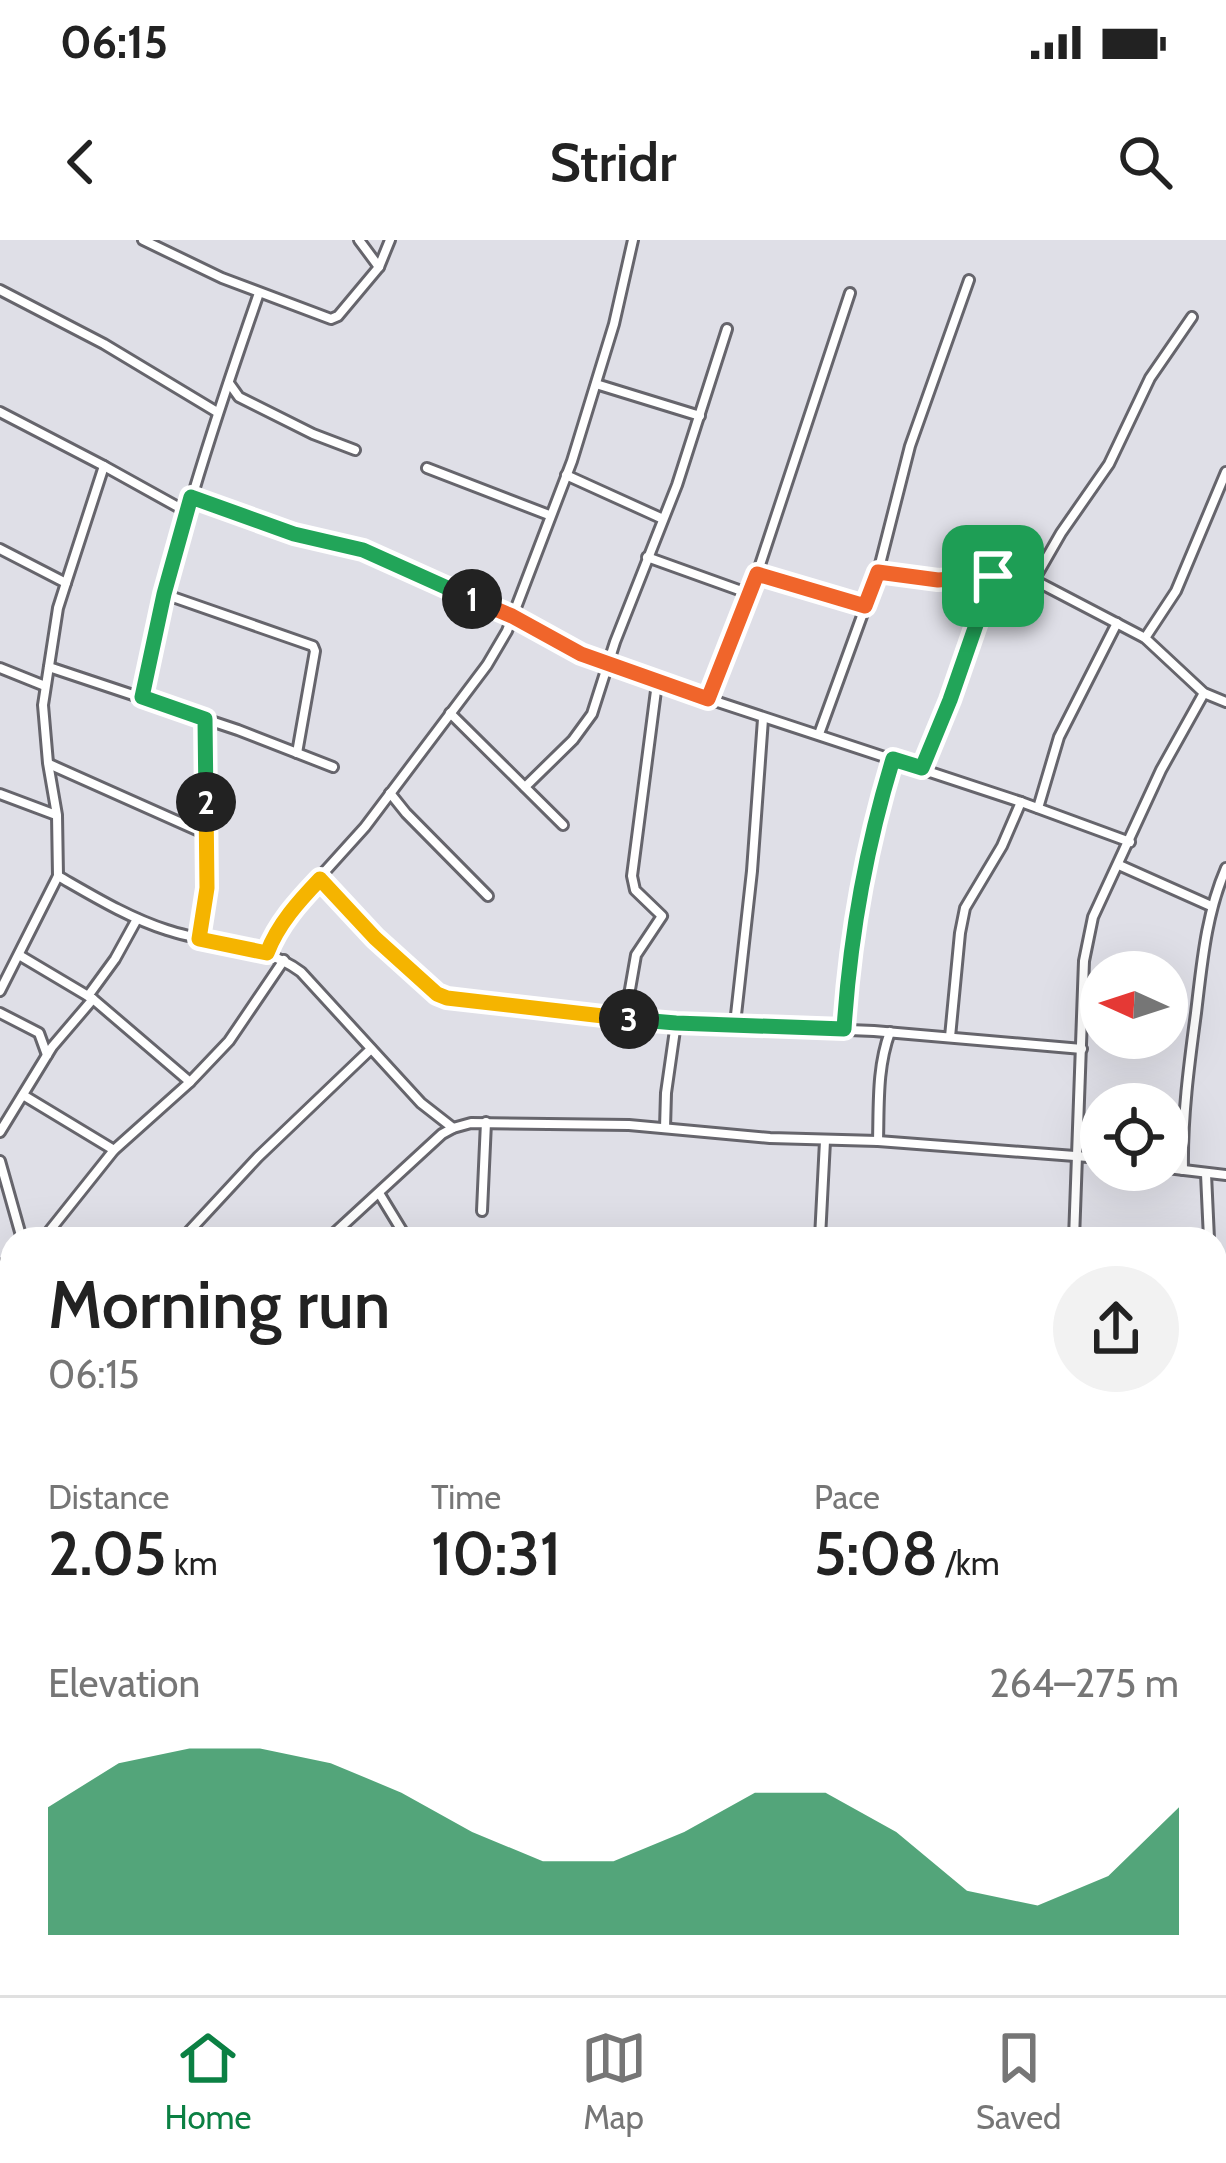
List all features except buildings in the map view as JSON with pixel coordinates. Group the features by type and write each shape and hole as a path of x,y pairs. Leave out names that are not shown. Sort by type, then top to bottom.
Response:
{"street":[{"path":"142,240 222,278 335,318 379,267 390,240"},
{"path":"359,240 379,267"},
{"path":"267,953 300,899 365,827 496,651 566,476 596,384 633,240"},
{"path":"819,734 878,572 910,446 969,280"},
{"path":"0,290 125,356 217,412"},
{"path":"142,697 191,497 259,292"},
{"path":"708,699 757,574 850,293"},
{"path":"1034,580 1060,533 1109,464 1150,378 1192,317"},
{"path":"525,788 592,714 727,329"},
{"path":"228,382 239,397 355,450"},
{"path":"596,384 700,416"},
{"path":"222,398 239,397"},
{"path":"0,412 187,512"},
{"path":"0,991 58,875 45,686 58,608 104,466"},
{"path":"427,468 549,515"},
{"path":"1145,638 1176,591 1226,472"},
{"path":"566,476 662,519"},
{"path":"191,497 294,534 363,550 609,665 1130,842"},
{"path":"0,548 66,583"},
{"path":"647,557 750,594"},
{"path":"878,572 938,580 993,576 1034,580 1145,638 1204,693 1226,702"},
{"path":"757,574 865,606"},
{"path":"922,768 993,576"},
{"path":"164,594 313,646 296,753"},
{"path":"1039,808 1070,712 1117,623"},
{"path":"50,667 333,767"},
{"path":"0,668 45,686"},
{"path":"625,1018 636,955 662,916 635,890 632,876 657,682"},
{"path":"1086,951 1093,917 1161,770 1204,693"},
{"path":"449,713 563,825"},
{"path":"199,939 207,888 205,719"},
{"path":"735,1024 763,719"},
{"path":"844,1029 848,964 865,870 893,759"},
{"path":"48,763 206,834"},
{"path":"390,792 488,896"},
{"path":"0,794 57,815"},
{"path":"950,1037 965,908 1002,846 1021,802"},
{"path":"1119,865 1211,906"},
{"path":"1188,1101 1211,906 1226,868"},
{"path":"58,875 137,919 284,960 452,1128"},
{"path":"320,879 375,938 447,998 676,1023 844,1029 1080,1049"},
{"path":"0,1132 47,1055 116,959 137,919"},
{"path":"19,955 91,997 190,1082"},
{"path":"53,1227 115,1150 190,1082 239,1027 284,960"},
{"path":"0,1013 39,1033 47,1055"},
{"path":"665,1128 676,1023"},
{"path":"878,1141 880,1072 890,1032"},
{"path":"193,1227 371,1049"},
{"path":"1075,1227 1082,1059"},
{"path":"23,1095 115,1150"},
{"path":"341,1227 452,1128 486,1122 665,1128 1078,1154"},
{"path":"482,1211 486,1122"},
{"path":"821,1227 825,1141"},
{"path":"0,1161 19,1227"},
{"path":"1188,1171 1226,1174"},
{"path":"1206,1174 1208,1227"},
{"path":"379,1193 400,1227"}],"route":[{"path":"191,497 294,534 363,550 512,616 581,654 708,699 757,574 865,606 878,572 938,580 993,576 922,768 893,759 865,870 848,964 844,1029 676,1023 447,998 427,988 320,879 272,938 267,953 199,939 207,888 205,719 142,697 191,497"}]}
